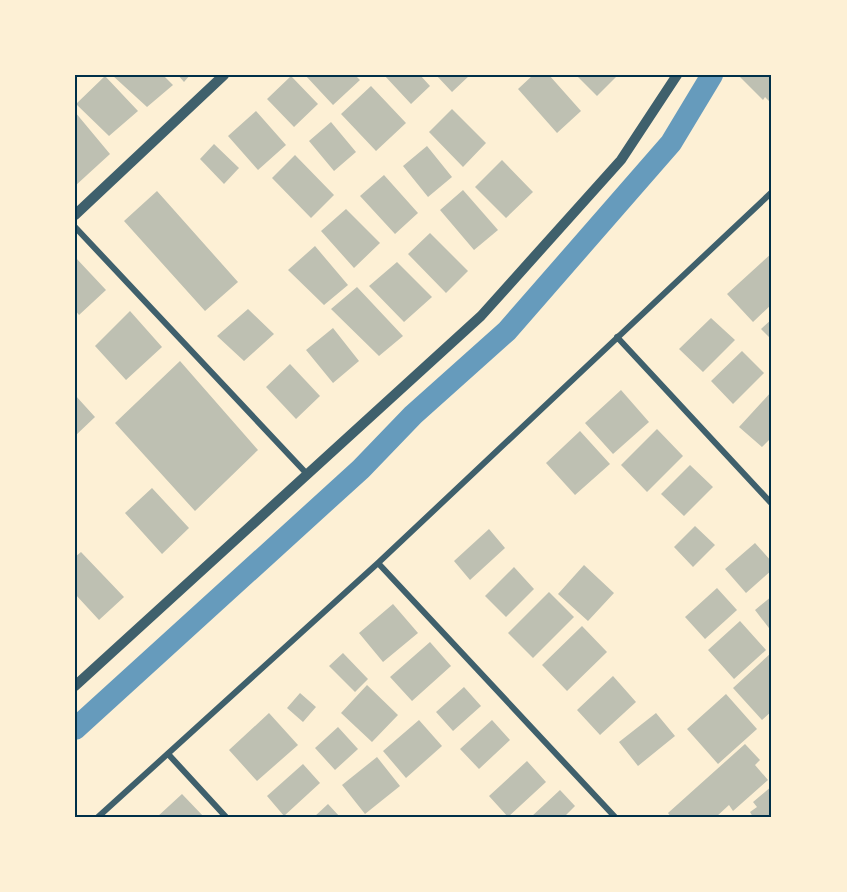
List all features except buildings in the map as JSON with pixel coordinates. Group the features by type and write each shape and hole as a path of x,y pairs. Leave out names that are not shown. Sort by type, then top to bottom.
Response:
{"street":[{"path":"75,215 224,75"},
{"path":"75,686 481,316 621,160 677,75"},
{"path":"99,817 378,563 772,192"},
{"path":"75,227 307,474"},
{"path":"617,337 772,504"},
{"path":"378,563 615,817"},
{"path":"169,754 226,817"}],"waterway":[{"path":"75,729 361,469 413,415 507,331 671,143 712,75"}]}
